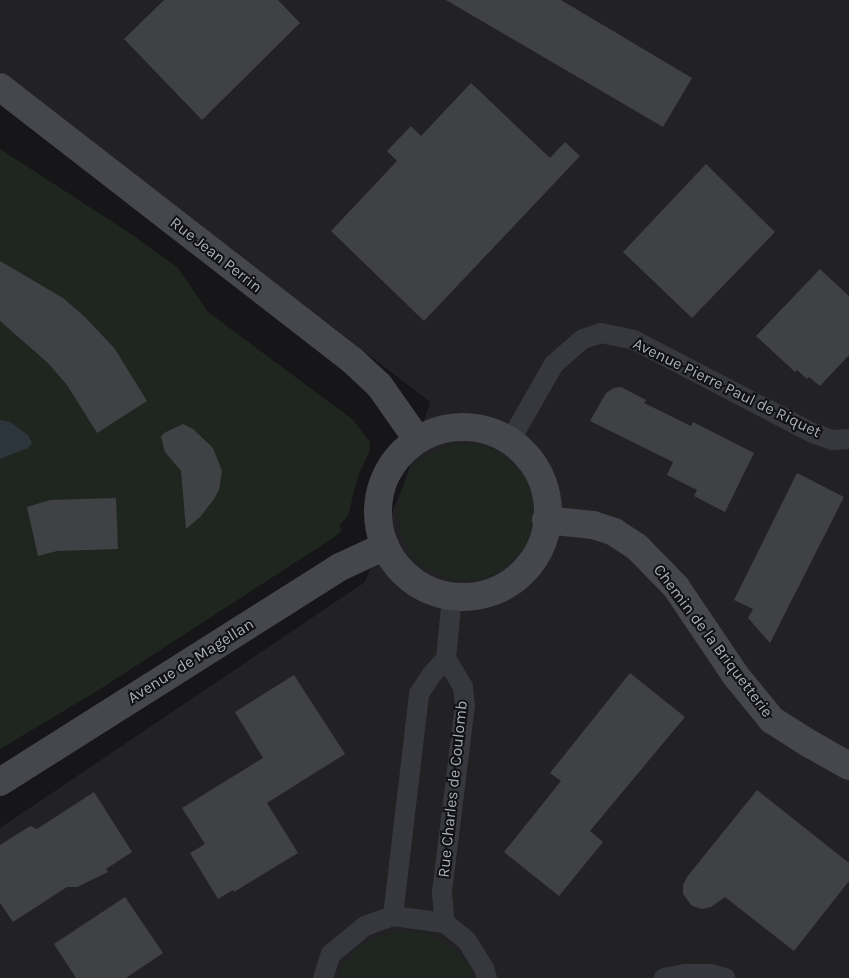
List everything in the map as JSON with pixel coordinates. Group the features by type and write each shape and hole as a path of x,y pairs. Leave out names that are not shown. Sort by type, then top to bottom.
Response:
{"street":[{"name":"Rue Jean Perrin","path":"0,87 352,360 379,385 417,439"},
{"name":"Avenue Pierre Paul de Riquet","path":"510,441 554,364 583,339 601,333 634,340 814,433 832,440 849,438"},
{"path":"452,426 481,428 510,441 526,453 547,492 546,536 526,571 492,593 452,597 412,581 385,546 377,507 389,468 417,439 452,426"},
{"name":"Chemin de la Briquetterie","path":"546,520 593,525 614,532 636,547 676,587 736,676 772,720 849,766"},
{"name":"Avenue de Magellan","path":"0,782 340,567 385,546"},
{"path":"394,916 419,694 432,674 446,659 452,597"},
{"name":"Rue Charles de Coulomb","path":"445,923 442,892 465,706 463,687 446,659"},
{"path":"322,978 331,954 365,926 394,916 445,923 467,941 484,968 487,978"},
{"path":"664,978 685,974 711,974 726,978"}],"shaded area":[{"path":"0,0 849,0 849,978 0,978 0,828 365,582 406,478 430,402 0,71"},
{"path":"0,149 128,232 178,268 208,312 352,419 370,442 370,450 358,476 348,516 339,526 342,530 333,538 97,691 0,749"},
{"path":"0,420 10,422 28,435 32,443 28,448 0,459"},
{"path":"466,444 492,449 504,455 514,464 523,474 529,486 534,512 529,538 523,550 514,560 504,569 492,575 466,580 440,575 428,569 418,560 409,550 403,538 398,512 403,486 409,474 418,464 428,455 440,449"},
{"path":"405,931 429,935 450,947 467,964 473,978 338,978 343,965 360,947 381,936"}],"building":[{"path":"164,0 278,0 300,23 202,120 124,39"},
{"path":"446,0 561,0 692,78 663,127"},
{"path":"471,83 550,158 565,142 580,156 424,321 331,231 397,161 387,151 411,126 421,136"},
{"path":"706,164 775,232 692,318 623,252"},
{"path":"0,261 63,298 85,317 115,349 147,401 97,433 67,385 48,363 0,321"},
{"path":"820,269 849,296 849,355 820,386 809,377 807,379 797,370 795,372 756,336"},
{"path":"621,387 646,400 644,403 691,426 693,422 754,453 725,512 694,496 697,490 667,475 673,462 590,421 606,393 614,388"},
{"path":"183,424 193,429 213,448 222,471 219,490 214,499 200,517 186,529 181,471 165,452 161,437 164,433"},
{"path":"797,473 844,497 770,643 748,618 753,609 734,600"},
{"path":"116,498 118,549 57,551 38,556 27,507 50,500"},
{"path":"630,673 685,717 590,831 603,842 559,896 504,852 561,781 550,773"},
{"path":"294,675 345,754 267,803 298,853 234,892 233,890 218,899 190,853 205,844 182,808 263,758 235,712"},
{"path":"757,790 849,863 849,881 794,951 725,897 711,907 702,909 692,906 683,894 683,885 687,877"},
{"path":"94,792 132,852 106,869 108,872 77,887 67,887 13,922 0,903 0,845 31,826 37,829"},
{"path":"125,897 163,953 126,978 76,978 54,944"}]}
